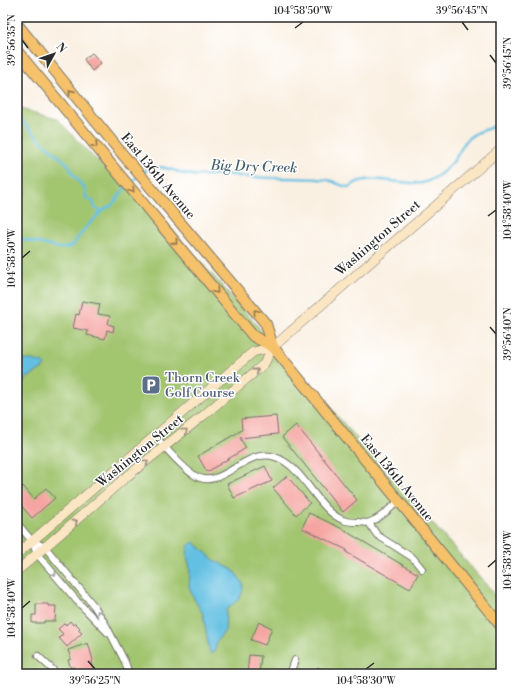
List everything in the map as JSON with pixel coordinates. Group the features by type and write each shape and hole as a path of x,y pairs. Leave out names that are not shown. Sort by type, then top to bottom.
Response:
{"main road":[{"name":"East 136th Avenue","path":"17,24 119,150 266,324 273,347"},
{"name":"East 136th Avenue","path":"17,51 253,336 273,347 501,626"},
{"name":"Washington Street","path":"17,571 125,478 166,447 264,364 273,347 501,149"},
{"name":"Washington Street","path":"17,554 253,352 273,347"}],"street":[{"path":"155,436 186,469 195,475 205,478 217,477 252,457 264,455 275,457 285,462 295,470 335,516 344,521 369,523 381,516 399,501"},
{"path":"369,523 377,535 413,558 422,569"},
{"path":"17,524 32,541 37,554 77,601 111,635"},
{"path":"32,541 45,547 94,606 106,625 125,662 129,674"},
{"path":"38,656 53,670 54,674"},
{"path":"290,674 295,660"}],"green space":[{"path":"17,107 57,119 94,158 161,217 501,601 501,674 17,674"}],"water":[{"path":"17,360 32,360 44,363 45,365 43,368 27,378 17,390"},
{"path":"194,542 214,560 233,570 243,583 241,596 226,610 225,631 216,642 216,648 213,653 210,653 209,650 203,614 189,587 190,568 187,556 189,545"}],"building":[{"path":"92,53 101,63 92,71 84,59"},
{"path":"82,301 100,304 98,314 110,316 108,324 114,326 113,332 107,330 105,339 87,335 88,331 73,328 76,314 79,315"},
{"path":"276,416 278,434 240,438 246,448 207,472 198,456 242,430 241,419"},
{"path":"296,425 357,500 343,512 282,437"},
{"path":"265,466 272,481 234,498 227,484"},
{"path":"287,476 310,503 296,515 273,488"},
{"path":"23,486 34,499 46,488 55,498 32,518 17,501 17,492"},
{"path":"309,513 347,531 418,574 410,589 346,552 347,550 302,528"},
{"path":"36,604 56,606 55,621 32,623 32,615 36,615"},
{"path":"70,621 73,625 75,623 80,628 78,630 82,633 67,647 59,638 63,634 58,629"},
{"path":"259,622 272,628 265,645 251,640"},
{"path":"88,643 93,660 94,674 75,674 74,667 71,668 68,660 71,659 68,650"},
{"path":"249,655 261,656 259,674 247,674"},
{"path":"318,667 327,674 312,674"}],"waterway":[{"path":"17,116 39,139 69,165 72,173 85,189 86,198 93,201 95,208 102,211"},
{"name":"Big Dry Creek","path":"142,173 149,169 162,167 192,175 226,174 247,177 327,180 350,187 357,182 374,179 422,183 433,179 448,168 470,137 501,122"},
{"name":"Big Dry Creek","path":"130,184 138,176"},
{"name":"Big Dry Creek","path":"17,238 59,248 66,248 73,245 91,222 102,211 112,205 126,187"}],"place":[{"name":"Thorn Creek Golf Course","path":"151,385"}]}
